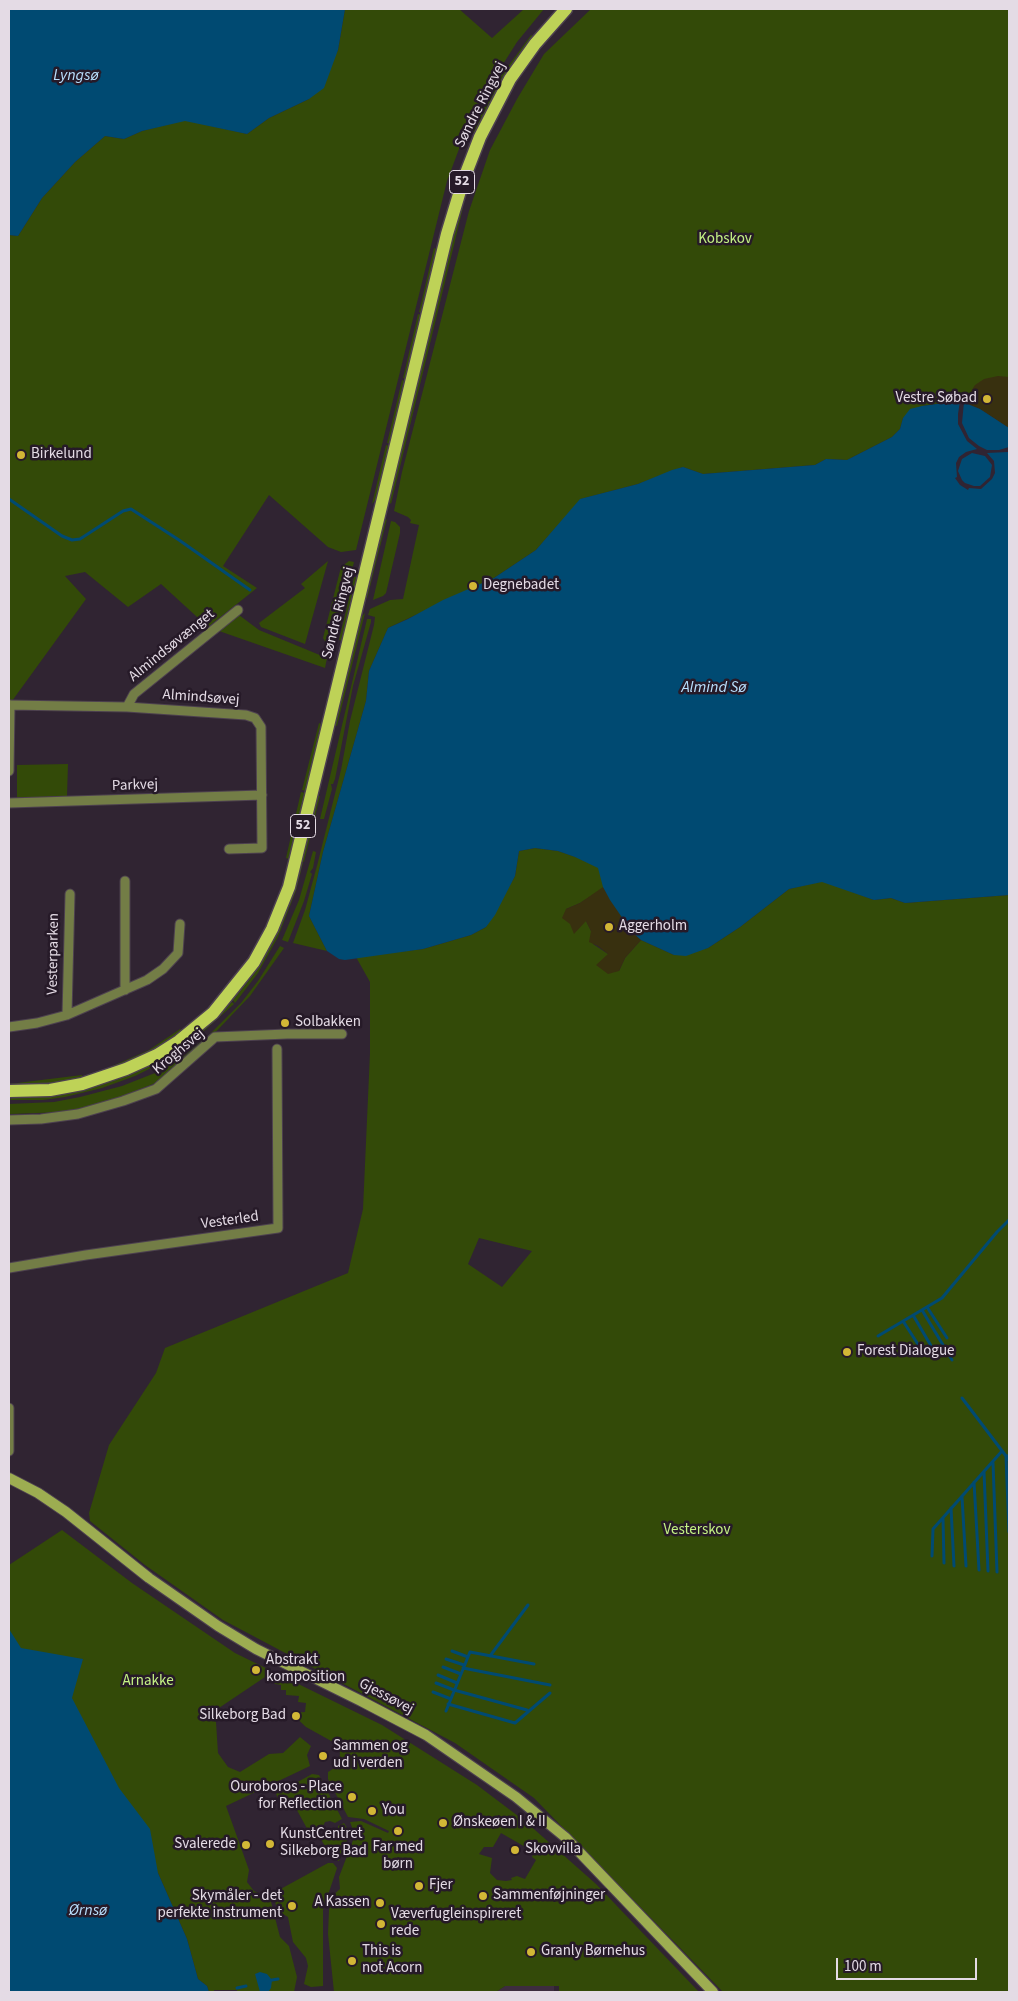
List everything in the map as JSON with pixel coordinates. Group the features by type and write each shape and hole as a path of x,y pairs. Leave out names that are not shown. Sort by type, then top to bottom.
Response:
{"main road":[{"name":"Søndre Ringvej","path":"9,1091 50,1090 82,1084 126,1070 157,1055 179,1041 213,1013 254,962 272,929 288,887 447,234 463,180 480,137 510,79 535,44 566,9"}],"street":[{"name":"Almindsøvænget","path":"127,707 134,694 238,610"},
{"name":"Almindsøvej","path":"9,705 127,707 246,715 255,718 261,727 262,848 229,849"},
{"path":"9,705 9,771"},
{"name":"Parkvej","path":"9,804 262,795"},
{"path":"125,881 125,990"},
{"name":"Vesterparken","path":"67,1015 70,894"},
{"name":"Vesterparken","path":"9,1027 37,1024 67,1015 147,980 163,969 178,953 180,924"},
{"name":"Kroghsvej","path":"9,1120 41,1119 78,1114 156,1089 215,1038 287,1034 342,1034"},
{"name":"Vesterled","path":"9,1268 86,1255 278,1228 277,1049"},
{"path":"9,1408 9,1451"},
{"name":"Gjessøvej","path":"9,1478 38,1493 66,1512 149,1578 212,1622 256,1649 426,1735 516,1797 566,1838 712,1992"}],"shaded area":[{"name":"Granly Børnehus","path":"533,1921 554,1986 554,1992 496,1992 511,1982"}],"green space":[{"path":"345,9 459,9 492,38 524,9 544,9 517,42 493,80 462,141 447,181 356,550 341,552 328,547 269,495 223,566 257,588 208,627 161,584 128,607 85,572 65,576 86,599 12,701 9,700 9,235 18,236 42,198 75,162 105,136 124,139 142,131 185,120 247,134 269,118 309,99 338,50"},
{"name":"Kobskov","path":"591,9 1009,9 1009,424 961,400 922,406 903,418 900,429 892,437 847,460 826,459 815,465 703,474 683,467 638,484 581,499 536,550 494,578 388,628 369,671 366,701 323,852 309,916 327,951 293,943 305,910 341,770 350,721 374,625 375,617 368,615 370,609 390,600 403,599 419,525 410,523 411,520 408,517 394,511 402,472 469,211 490,150 544,54"},
{"path":"531,35 533,36 502,81 475,132 472,131 498,80"},
{"path":"463,208 391,504 388,500 456,226 460,211"},
{"path":"434,248 437,249 422,313 419,312"},
{"path":"418,314 421,315 406,379 403,378"},
{"path":"402,380 405,381 390,444 387,443"},
{"path":"386,445 389,446 376,499 372,504"},
{"path":"387,519 367,599 366,596 384,521"},
{"path":"391,521 400,527 400,533 386,593 373,600"},
{"path":"328,561 305,644 261,627 259,623 305,588 301,584"},
{"path":"349,561 354,562 331,651 323,638 341,567"},
{"path":"354,577 357,577 342,641 339,640"},
{"path":"365,613 337,726 334,725 360,618"},
{"path":"239,615 259,630 327,658 325,668 219,631"},
{"path":"367,619 371,619 371,622 353,686 335,779 333,784 331,784 332,789 324,819 320,819"},
{"path":"319,723 321,724 306,791 302,790"},
{"path":"68,764 67,796 17,798 17,765"},
{"path":"301,792 305,793 289,859 286,858"},
{"path":"316,796 320,796 304,862 301,861"},
{"name":"Vesterskov","path":"535,848 558,851 626,874 580,903 566,909 586,921 591,931 593,944 608,954 619,971 625,958 641,940 674,955 708,948 740,927 789,889 823,881 874,900 891,898 905,903 1009,895 1009,1992 723,1992 534,1798 455,1743 223,1620 145,1565 90,1521 89,1513 109,1445 156,1373 165,1348 348,1273 363,1209 370,1053 370,982 356,957 423,949 471,935 486,927 515,876 519,851","holes":["479,1238 532,1251 502,1287 468,1264"]},
{"path":"313,851 316,852 313,868 310,872 312,874 288,942 282,940 299,900"},
{"path":"301,863 303,863 296,891 278,937 258,973 235,1003 233,1000 254,974 274,940 286,911"},
{"path":"280,946 284,948 250,996 209,1039 208,1036 241,1003 258,981"},
{"path":"232,1002 234,1004 193,1041 192,1039"},
{"path":"180,1029 182,1031 145,1054 110,1070 110,1067 149,1050"},
{"path":"204,1039 207,1041 163,1080 123,1096 64,1112 9,1114 9,1104 54,1102 122,1086 155,1073 184,1056"},
{"path":"190,1040 191,1042 163,1062 135,1076 102,1088 43,1100 10,1100 12,1097 82,1090 118,1079 151,1065"},
{"path":"82,1075 83,1078 42,1085 9,1086 9,1084"},
{"name":"Arnakke","path":"62,1530 132,1583 235,1653 382,1725 477,1785 526,1822 596,1884 699,1992 559,1992 559,1986 505,1986 496,1992 334,1992 328,1934 329,1910 331,1897 340,1889 339,1877 355,1835 350,1822 361,1821 388,1833 389,1831 364,1819 348,1817 328,1779 328,1772 339,1763 340,1753 338,1748 333,1742 306,1727 291,1713 305,1712 306,1703 298,1702 299,1696 286,1695 286,1690 281,1690 281,1685 275,1684 268,1675 207,1716 216,1722 218,1753 228,1767 240,1772 269,1754 283,1753 300,1737 311,1746 307,1755 310,1766 226,1806 249,1870 247,1882 254,1891 270,1898 280,1937 289,1946 297,1977 294,1992 214,1990 214,1992 209,1992 207,1986 198,1979 187,1939 158,1873 9,1643 9,1565","holes":["501,1833 534,1852 532,1857 536,1860 525,1879 517,1876 511,1878 512,1880 506,1881 497,1880 490,1873 492,1858 479,1854 484,1847 493,1847"]},
{"path":"312,1774 319,1775 342,1819 335,1823 325,1822 321,1830 313,1835 310,1834 292,1801 282,1806 276,1794"},
{"path":"344,1823 350,1833 339,1861 332,1858 319,1836 323,1834 328,1838 334,1837 338,1833 338,1826"},
{"path":"328,1863 333,1863 337,1868 323,1910 323,1986 311,1987 304,1984 308,1966 306,1958 293,1942 288,1917 278,1911 274,1899 277,1891"}],"sand":[{"name":"Vestre Søbad","path":"998,376 1009,377 1009,428 980,409 964,402 975,385 984,379"},
{"name":"Aggerholm","path":"603,887 632,932 641,940 625,958 619,971 608,974 596,965 608,954 589,942 591,931 586,921 574,934 570,924 562,918 566,909 580,903"}],"water":[{"name":"Lyngsø","path":"9,9 345,9 338,50 324,88 309,99 269,118 247,134 185,121 142,131 124,139 105,136 75,162 42,198 18,236 9,235"},
{"name":"Almind Sø","path":"960,401 980,409 1009,428 1009,895 905,903 891,898 874,900 822,882 789,889 740,927 708,948 686,956 674,955 641,940 632,932 603,887 598,868 558,851 535,848 519,851 515,876 495,915 486,927 471,935 423,949 345,960 339,959 327,951 309,916 323,852 366,701 369,671 388,628 443,600 494,578 536,550 580,499 638,484 683,467 703,474 815,465 826,459 847,460 892,437 900,429 903,418 910,409"},
{"name":"Ørnsø","path":"9,1629 21,1648 83,1659 72,1698 119,1788 150,1829 158,1873 187,1939 198,1979 207,1986 209,1992 9,1992"},
{"path":"260,1972 267,1974 272,1980 271,1988 268,1992 260,1992 255,1974"}],"pier":[{"path":"960,401 964,402 962,423 969,438 979,446 987,450 999,450 1009,447 1008,452 987,453 994,461 995,473 992,479 981,489 969,488 968,490 960,485 955,478 957,477 956,463 959,457 966,452 977,449 967,441 958,424","holes":["972,453 985,456 992,465 990,477 980,486 965,483 958,471 962,459"]}],"waterway":[{"path":"9,499 62,536 72,540 80,539 123,511 131,509 250,590"},
{"path":"878,1336 942,1298 1009,1220"},
{"path":"927,1307 947,1338"},
{"path":"922,1310 952,1360"},
{"path":"913,1315 937,1356"},
{"path":"903,1321 921,1349"},
{"path":"962,1398 1009,1460"},
{"path":"932,1556 933,1529 1002,1451"},
{"path":"1009,1456 1006,1456 1009,1532"},
{"path":"993,1463 997,1572"},
{"path":"984,1472 988,1571"},
{"path":"974,1482 979,1570"},
{"path":"962,1497 966,1566"},
{"path":"951,1508 954,1566"},
{"path":"943,1519 944,1563"},
{"path":"490,1656 528,1605"},
{"path":"452,1651 468,1657"},
{"path":"446,1711 470,1652 534,1664"},
{"path":"446,1659 464,1665"},
{"path":"443,1667 461,1674"},
{"path":"463,1668 550,1685"},
{"path":"438,1675 457,1683"},
{"path":"436,1683 454,1690 527,1710"},
{"path":"433,1692 451,1699"},
{"path":"448,1704 515,1723 550,1693"},
{"path":"272,1980 278,1979"},
{"path":"237,1988 246,1986"}],"place":[{"name":"Vestre Søbad","path":"987,399"},
{"name":"Birkelund","path":"21,455"},
{"name":"Degnebadet","path":"473,586"},
{"name":"Aggerholm","path":"609,927"},
{"name":"Solbakken","path":"285,1023"},
{"name":"Forest Dialogue","path":"847,1352"},
{"name":"Abstrakt komposition","path":"256,1670"},
{"name":"Silkeborg Bad","path":"296,1716"},
{"name":"Sammen og ud i verden","path":"323,1756"},
{"name":"Ouroboros - Place for Reflection","path":"352,1797"},
{"name":"You","path":"372,1811"},
{"name":"Ønskeøen I & II","path":"443,1823"},
{"name":"Far med børn","path":"398,1831"},
{"name":"KunstCentret Silkeborg Bad","path":"270,1844"},
{"name":"Svalerede","path":"246,1845"},
{"name":"Skovvilla","path":"515,1850"},
{"name":"Fjer","path":"419,1886"},
{"name":"Sammenføjninger","path":"483,1896"},
{"name":"A Kassen","path":"380,1903"},
{"name":"Skymåler - det perfekte instrument","path":"292,1906"},
{"name":"Væverfugleinspireret rede","path":"381,1924"},
{"name":"Granly Børnehus","path":"531,1952"},
{"name":"This is not Acorn","path":"352,1961"}]}
